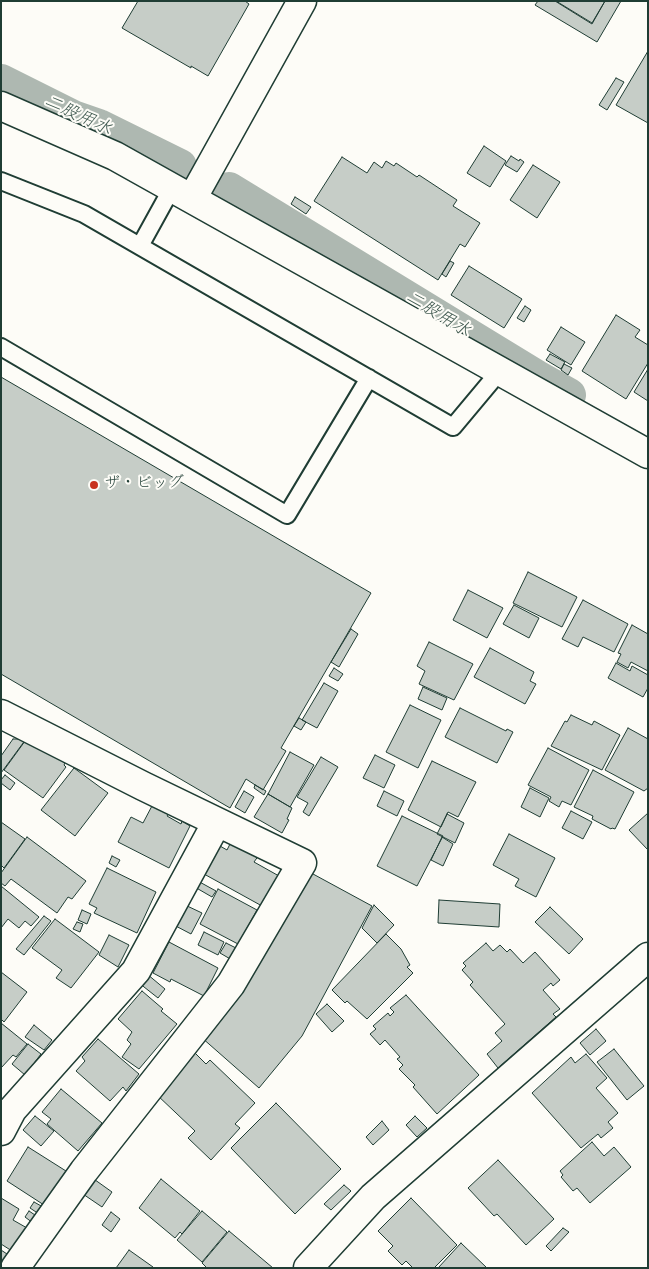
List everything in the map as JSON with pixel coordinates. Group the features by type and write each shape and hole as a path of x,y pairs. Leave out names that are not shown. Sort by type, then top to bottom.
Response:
{"street":[{"path":"182,193 302,1"},
{"path":"1,106 115,156 648,454"},
{"path":"4,721 302,863 231,984 84,1171 15,1268"},
{"path":"5,1115 136,971 217,822"},
{"path":"308,1268 373,1197 648,958"}],"lane":[{"path":"1,181 84,214 453,427 499,372"},
{"path":"140,246 182,193"},
{"path":"1,347 287,515 369,378"}],"building":[{"path":"138,1 245,1 249,4 208,76 122,28"},
{"path":"538,1 555,1 592,24 605,1 621,1 597,42 535,5"},
{"path":"556,1 605,1 592,23"},
{"path":"648,51 648,123 616,105"},
{"path":"616,78 624,82 607,110 599,105"},
{"path":"484,146 506,161 490,187 467,173"},
{"path":"511,156 524,162 517,172 505,165"},
{"path":"342,157 367,173 374,162 382,168 386,161 394,166 396,163 417,177 419,175 457,200 453,206 480,223 465,247 460,244 438,280 314,201"},
{"path":"533,165 560,182 537,218 510,200"},
{"path":"295,197 311,207 306,214 291,204"},
{"path":"450,261 454,263 446,277 442,274"},
{"path":"469,266 522,299 504,328 451,295"},
{"path":"525,306 531,310 524,322 517,318"},
{"path":"616,315 640,330 635,337 648,345 648,363 626,399 582,371"},
{"path":"561,327 585,342 571,365 547,350"},
{"path":"550,354 565,362 561,369 546,360"},
{"path":"564,364 572,368 568,375 561,370"},
{"path":"648,369 648,401 634,392"},
{"name":"ザ・ビッグ","path":"1,377 371,593 281,748 286,751 263,790 246,779 230,808 1,674"},
{"path":"528,572 577,597 562,627 513,603"},
{"path":"468,590 503,608 487,638 453,620"},
{"path":"583,600 628,624 614,652 583,637 578,647 562,639"},
{"path":"514,605 539,618 529,638 503,624"},
{"path":"632,625 648,634 648,671 631,662 628,668 617,662 621,654 618,653"},
{"path":"351,629 358,634 339,667 331,662"},
{"path":"429,642 473,664 454,700 419,684 425,671 417,666"},
{"path":"490,648 534,672 530,681 536,684 525,704 474,677"},
{"path":"616,663 630,671 632,666 648,675 648,688 643,697 608,678"},
{"path":"334,668 343,674 338,681 329,676"},
{"path":"324,683 338,691 317,728 302,720"},
{"path":"423,687 447,698 442,710 418,699"},
{"path":"410,705 441,720 418,768 386,752"},
{"path":"460,708 506,731 507,729 513,732 497,763 445,737"},
{"path":"571,715 592,725 594,721 620,735 602,770 551,746 565,721 567,722"},
{"path":"299,718 306,722 301,730 294,726"},
{"path":"628,728 648,739 648,788 644,791 605,770"},
{"path":"28,737 65,763 66,767 43,798 4,770"},
{"path":"13,739 26,739 1,773 1,756"},
{"path":"548,748 589,770 571,805 562,801 559,807 549,801 551,797 528,785"},
{"path":"290,752 314,765 290,807 268,794"},
{"path":"375,755 395,765 384,788 363,778"},
{"path":"321,757 338,767 309,816 303,812 308,803 297,797"},
{"path":"432,761 476,782 458,817 448,812 441,827 408,810"},
{"path":"74,768 108,793 75,836 41,810"},
{"path":"593,770 634,792 615,829 611,829 592,819 593,816 574,807"},
{"path":"5,775 15,783 10,790 1,783"},
{"path":"255,785 266,791 264,795 254,788"},
{"path":"530,788 549,798 540,817 521,807"},
{"path":"244,791 254,797 245,813 235,807"},
{"path":"384,791 404,801 397,816 377,806"},
{"path":"268,794 292,808 287,819 289,820 282,833 254,817"},
{"path":"153,804 169,813 167,816 181,824 182,821 190,826 169,868 118,842 131,817 143,823"},
{"path":"571,811 592,822 583,839 562,828"},
{"path":"648,813 648,850 629,830"},
{"path":"447,814 464,823 455,843 437,834"},
{"path":"402,816 443,836 417,886 377,866"},
{"path":"1,822 25,839 4,868 1,865"},
{"path":"509,834 555,858 536,897 515,886 519,879 493,865"},
{"path":"27,837 86,881 72,899 68,897 57,913 11,879 5,886 1,883 1,873"},
{"path":"442,837 453,844 443,866 431,860"},
{"path":"232,840 259,855 254,862 279,876 262,906 204,874 220,846 227,850"},
{"path":"112,856 120,860 116,867 109,863"},
{"path":"107,868 156,892 137,933 94,913 97,908 89,904"},
{"path":"302,868 372,906 302,1036 259,1088 201,1037"},
{"path":"196,880 216,891 212,897 193,886"},
{"path":"1,886 39,917 31,926 25,921 19,928 8,919 1,928"},
{"path":"218,889 257,910 238,944 200,924"},
{"path":"439,900 500,904 499,927 438,923"},
{"path":"183,904 202,913 191,934 172,924"},
{"path":"374,905 394,925 377,943 362,928"},
{"path":"550,907 583,939 569,954 535,922"},
{"path":"82,910 91,914 87,924 78,920"},
{"path":"44,916 51,921 24,955 16,949"},
{"path":"55,919 99,952 71,988 56,978 62,970 32,948"},
{"path":"77,922 83,924 80,932 73,929"},
{"path":"204,932 224,942 218,955 198,945"},
{"path":"386,934 401,949 410,965 407,967 413,973 367,1019 347,1001 345,1003 332,990"},
{"path":"109,935 129,945 118,967 99,955"},
{"path":"169,942 218,968 204,996 171,979 170,982 153,973"},
{"path":"226,943 238,949 232,960 220,953"},
{"path":"486,943 493,951 500,945 507,952 510,949 523,963 535,952 560,980 553,986 551,983 543,990 560,1009 553,1014 556,1017 498,1068 487,1054 502,1041 495,1033 505,1024 470,985 473,982 462,970 466,966 463,963"},
{"path":"1,972 27,992 4,1022 1,1019"},
{"path":"147,974 165,989 158,998 139,983"},
{"path":"142,991 163,1009 161,1011 177,1024 139,1069 122,1057 131,1044 127,1040 132,1032 118,1019"},
{"path":"406,995 479,1075 437,1114 413,1087 415,1085 399,1069 403,1065 397,1059 400,1057 385,1040 380,1045 370,1034 376,1029 373,1026 388,1013 390,1016 394,1012 390,1008"},
{"path":"327,1004 344,1021 332,1032 316,1014"},
{"path":"1,1023 27,1044 16,1057 13,1055 1,1068"},
{"path":"34,1025 52,1040 44,1050 25,1037"},
{"path":"596,1029 606,1041 590,1055 580,1043"},
{"path":"98,1039 139,1074 126,1091 123,1087 110,1101 76,1071 85,1061 82,1057"},
{"path":"28,1044 41,1054 25,1075 12,1064"},
{"path":"614,1049 644,1086 627,1100 597,1062"},
{"path":"193,1051 206,1064 210,1060 255,1103 235,1124 240,1128 211,1160 188,1138 195,1131 156,1094"},
{"path":"586,1054 607,1078 596,1088 618,1113 608,1122 613,1128 601,1138 598,1134 581,1148 532,1093 571,1057 575,1063"},
{"path":"61,1089 102,1123 78,1151 47,1124 51,1119 42,1112"},
{"path":"276,1103 341,1169 295,1214 231,1148"},
{"path":"35,1116 54,1131 41,1146 23,1130"},
{"path":"415,1116 427,1128 417,1137 406,1125"},
{"path":"382,1121 389,1130 373,1145 366,1137"},
{"path":"592,1142 604,1156 614,1147 631,1167 590,1203 577,1188 573,1191 561,1177 563,1175 560,1171"},
{"path":"28,1147 66,1171 44,1205 7,1181"},
{"path":"498,1160 554,1219 526,1245 497,1214 494,1216 468,1188"},
{"path":"91,1177 112,1192 102,1207 80,1192"},
{"path":"161,1179 200,1211 182,1234 180,1232 175,1238 139,1208"},
{"path":"344,1185 351,1191 331,1210 324,1204"},
{"path":"1,1198 19,1209 13,1220 27,1228 12,1251 1,1244"},
{"path":"411,1198 457,1245 434,1268 413,1268 406,1261 402,1265 388,1251 393,1246 378,1231"},
{"path":"34,1202 43,1207 39,1214 30,1208"},
{"path":"29,1211 38,1217 33,1223 25,1217"},
{"path":"202,1211 227,1232 202,1262 177,1240"},
{"path":"111,1212 120,1219 111,1232 102,1225"},
{"path":"563,1228 569,1232 551,1251 546,1246"},
{"path":"229,1231 273,1268 207,1268 202,1263"},
{"path":"461,1243 487,1268 438,1268"},
{"path":"1,1250 10,1256 6,1263 1,1260"},
{"path":"129,1250 153,1267 116,1268"}],"waterway":[{"name":"二股用水","path":"1,81 73,117 99,126 180,166"},
{"name":"二股用水","path":"229,189 569,395"}],"place":[{"name":"ザ・ビッグ","path":"94,485"}]}
